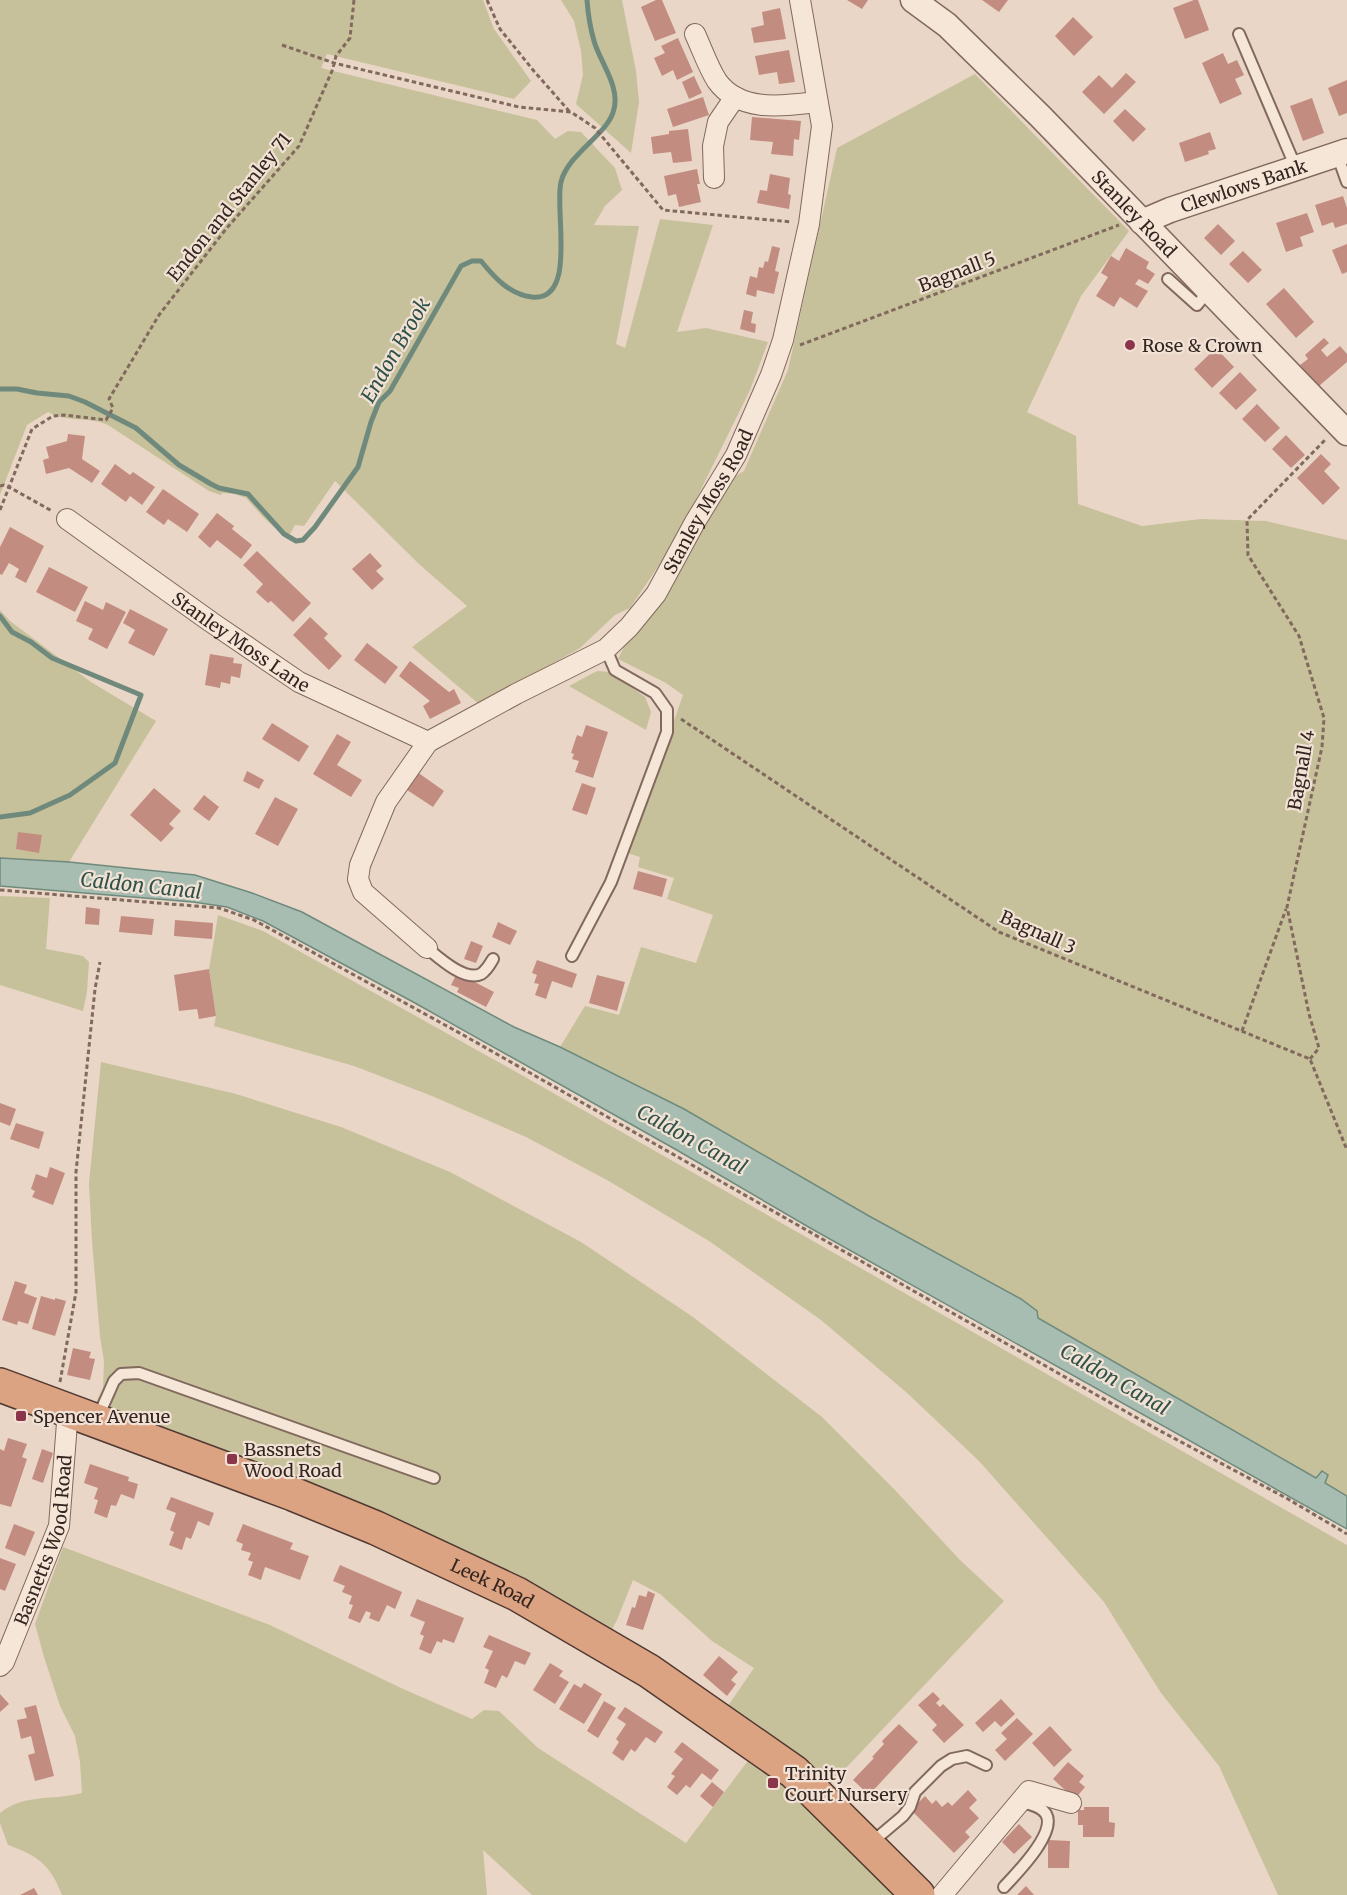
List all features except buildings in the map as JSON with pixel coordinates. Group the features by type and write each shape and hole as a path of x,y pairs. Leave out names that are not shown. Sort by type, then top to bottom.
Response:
{"highway":[{"name":"Leek Road","path":"0,1385 293,1494 376,1528 517,1594 649,1671 794,1772 918,1895"}],"street":[{"name":"Stanley Moss Road","path":"427,948 363,892 358,879 360,865 386,802 428,742 516,694 606,650 629,627 656,594 695,522 736,454 771,375 783,340 809,224 822,126 800,0"},
{"name":"Stanley Road","path":"913,0 947,25 1040,116 1343,430"},
{"path":"695,34 718,82 735,97 758,106 817,102"},
{"path":"714,178 713,146 718,122 735,97"},
{"name":"Clewlows Bank","path":"1142,222 1170,210 1342,153"},
{"name":"Stanley Moss Lane","path":"67,519 211,622 299,681 428,742"},
{"name":"Basnetts Wood Road","path":"0,1666 4,1662 59,1526 74,1411"},
{"path":"942,1895 1029,1791 1071,1803"}],"lane":[{"path":"1239,34 1296,168"},
{"path":"1342,153 1347,182"},
{"path":"1168,279 1197,305 1209,289"},
{"path":"572,956 611,882 667,732 667,710 655,693 615,670 606,650"},
{"path":"427,948 462,973 469,975 485,971 494,959"},
{"path":"74,1411 121,1374 139,1373 434,1478"},
{"path":"869,1846 903,1816 910,1807 915,1792 941,1766 952,1759 967,1756 986,1765"},
{"path":"1004,1887 1041,1841 1047,1825 1044,1811 1020,1802"}],"path":[{"name":"Endon and Stanley 71","path":"9,487 32,429 52,416 64,415 106,420 113,408 109,399 159,315 226,229 299,146 332,71 336,56 350,38 354,0"},
{"path":"487,0 500,29 533,70 571,112 595,128 663,210 809,224"},
{"path":"282,45 334,63 519,107 571,112"},
{"name":"Bagnall 5","path":"783,340 802,346 1118,225 1142,222"},
{"name":"Bagnall 4","path":"1310,1059 1319,1048 1309,1014 1287,907 1322,747 1324,718 1299,636 1248,555 1247,520 1343,430"},
{"path":"0,486 9,487 67,519"},
{"path":"0,510 9,487"},
{"name":"Bagnall 3","path":"667,710 999,932 1310,1059"},
{"path":"0,890 219,908 255,921 465,1036 1102,1398 1347,1533"},
{"path":"1242,1031 1287,907"},
{"path":"74,1411 76,1172 95,989 100,962"},
{"path":"1310,1059 1347,1150"}],"shaded area":[{"path":"0,0 483,0 494,29 531,81 514,99 327,54 321,68 537,120 555,139 568,131 581,132 615,168 622,190 605,206 594,225 639,226 616,344 625,348 660,219 713,225 677,332 706,328 768,342 750,390 676,540 630,608 615,615 580,648 480,705 412,647 467,606 419,564 335,481 304,526 295,525 289,536 274,527 246,498 235,494 222,493 221,495 209,491 108,425 62,417 48,412 27,425 0,495"},
{"path":"561,0 622,0 636,71 639,102 631,153 576,104 583,75 581,51 574,21"},
{"path":"975,74 1129,231 1081,296 1027,412 1076,436 1078,504 1142,526 1201,519 1266,521 1347,540 1347,1496 1324,1483 1322,1471 1316,1478 1038,1318 1037,1311 1020,1299 642,1087 560,1047 585,1006 619,1015 641,947 696,963 713,915 667,899 674,878 638,867 640,857 627,853 683,695 666,683 618,659 624,647 676,578 729,480 744,471 788,370 837,148"},
{"path":"0,610 10,621 91,682 156,721 69,862 0,858"},
{"path":"597,671 610,672 645,697 651,712 646,730 569,686"},
{"path":"0,896 50,898 46,949 83,956 89,962 83,1011 0,985"},
{"path":"218,915 263,931 511,1069 1347,1545 1347,1895 1278,1895 1219,1766 1161,1693 1104,1602 979,1461 906,1392 821,1320 709,1241 607,1180 526,1137 432,1096 354,1066 214,1026 216,1016 209,969"},
{"path":"101,1062 236,1094 341,1127 450,1172 581,1242 693,1317 822,1417 960,1560 1004,1601 827,1788 725,1710 754,1668 712,1641 660,1594 633,1580 609,1635 94,1407 103,1388 104,1361 100,1337 89,1183"},
{"path":"63,1547 270,1625 401,1688 472,1719 484,1710 499,1711 538,1748 686,1843 750,1758 847,1838 902,1895 532,1895 483,1850 487,1895 62,1895 53,1876 42,1862 8,1845 0,1823 0,1813 29,1800 82,1793 75,1736 60,1706 35,1624"}],"water":[{"name":"Caldon Canal","path":"0,858 69,862 195,875 302,912 514,1027 560,1047 684,1109 869,1216 1021,1299 1037,1311 1038,1318 1316,1478 1322,1471 1328,1475 1325,1483 1347,1496 1347,1529 415,1003 263,921 227,907 193,902 0,886"}],"waterway":[{"name":"Endon Brook","path":"0,389 69,396 85,402 136,428 179,465 211,484 248,494 284,534 296,541 303,540 358,467 379,402 390,391 461,266 472,261 481,261 503,284 524,296 546,295 555,285 560,270 561,182 572,162 605,127 614,109 612,83 594,41 587,0"},
{"path":"0,616 12,632 31,642 52,658 141,695 115,763 70,795 30,813 0,817"}],"place":[{"name":"Rose & Crown","path":"1130,345"},
{"name":"Spencer Avenue","path":"21,1416"},
{"name":"Bassnets Wood Road","path":"232,1459"},
{"name":"Trinity Court Nursery","path":"773,1783"}]}
